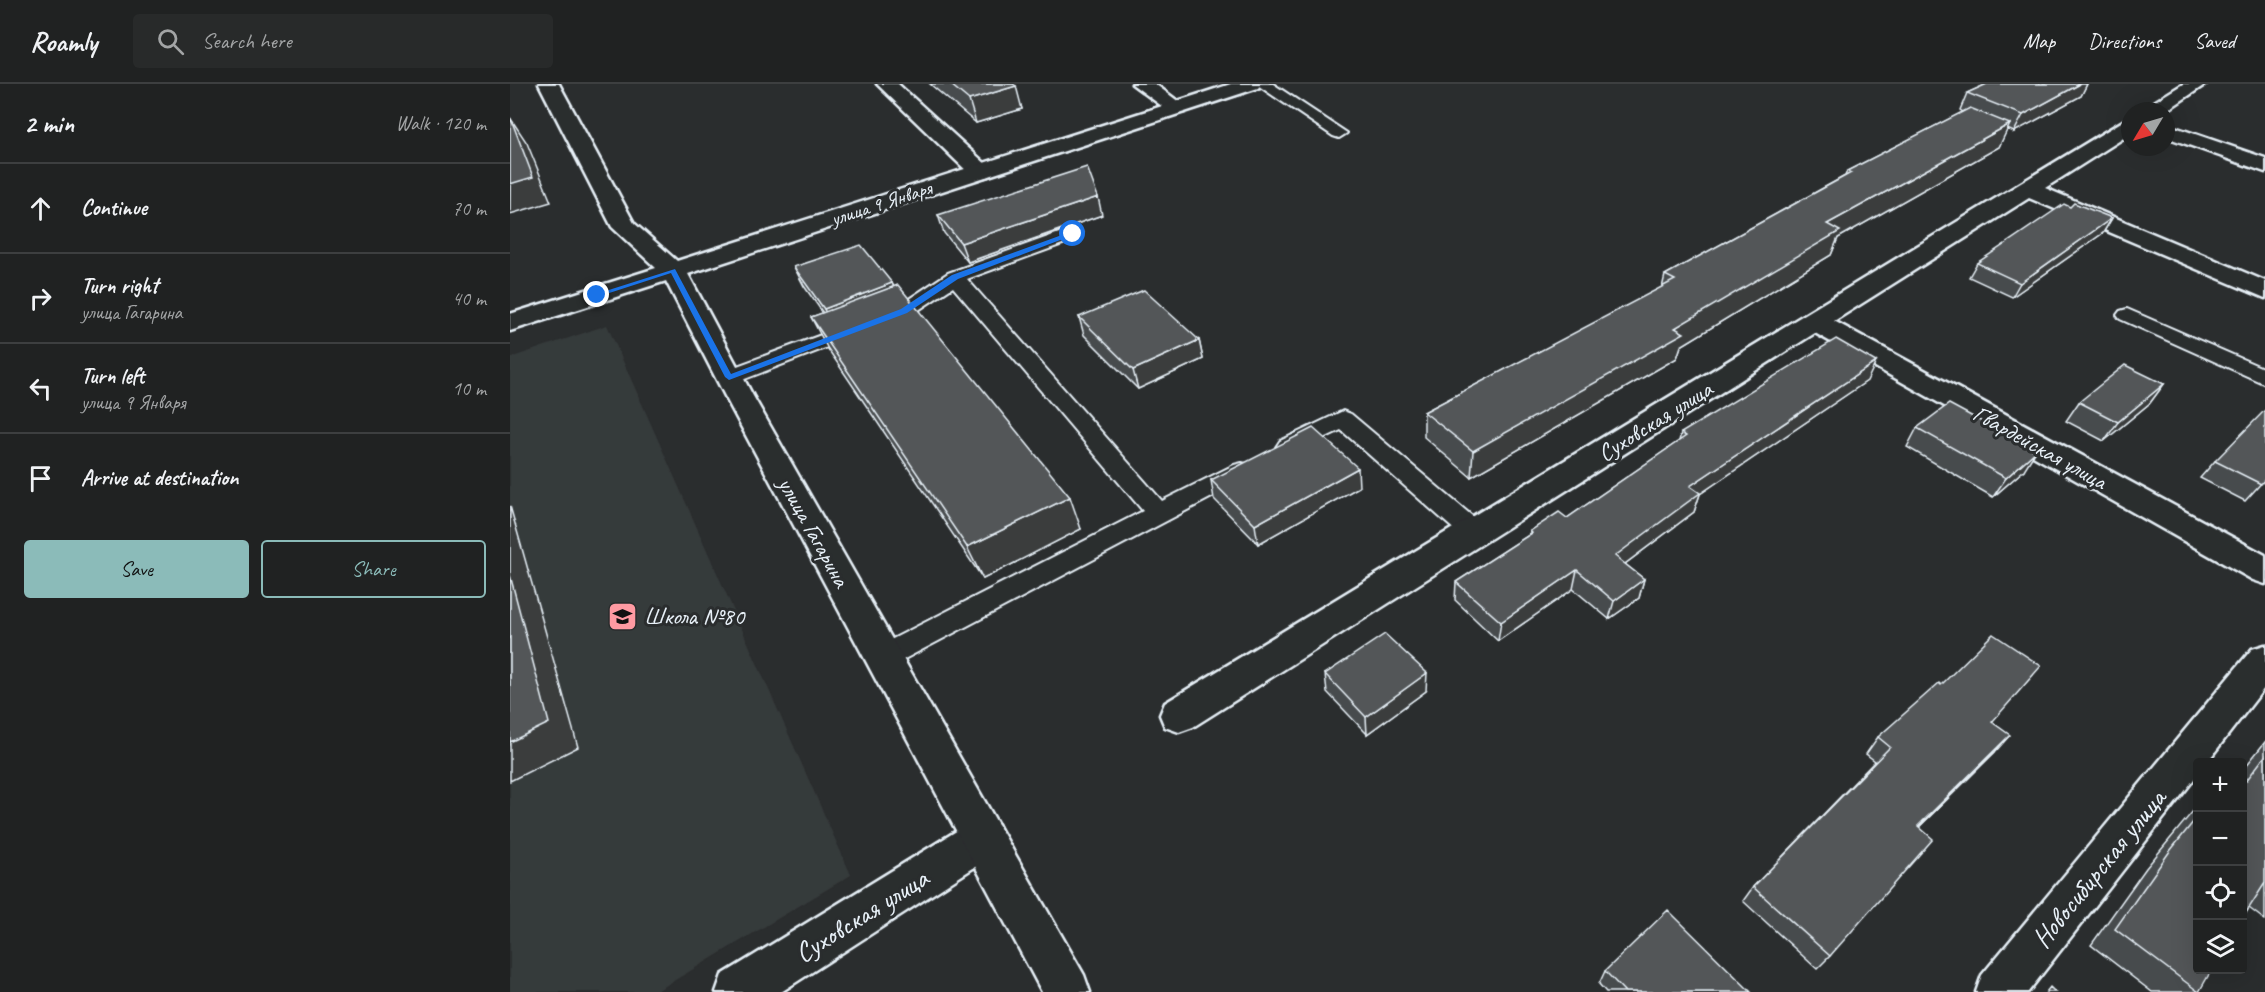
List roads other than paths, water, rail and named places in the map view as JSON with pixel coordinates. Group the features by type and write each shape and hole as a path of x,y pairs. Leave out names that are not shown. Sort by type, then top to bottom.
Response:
{"street":[{"name":"улица Гагарина","path":"549,84 624,227 673,270 729,377 1067,992"},
{"path":"887,84 980,171"},
{"path":"1142,84 1177,108"},
{"name":"улица 9 Января","path":"510,322 1251,84"},
{"path":"2167,102 2196,84"},
{"name":"Суховская улица","path":"1179,715 1476,533 2121,131"},
{"path":"2175,133 2265,165"},
{"path":"2028,189 2265,290"},
{"name":"Гвардейская улица","path":"1815,322 2265,572"},
{"name":"Новосибирская улица","path":"1999,992 2265,660"},
{"name":"Суховская улица","path":"744,990 983,838"}],"lane":[{"path":"1263,84 1339,134"},
{"path":"729,377 904,311 955,277 1073,234"},
{"path":"955,277 1159,514"},
{"path":"2127,315 2265,377"},
{"path":"883,657 1343,418 1476,533"}],"place":[{"name":"Школа №80","path":"623,616"}]}
